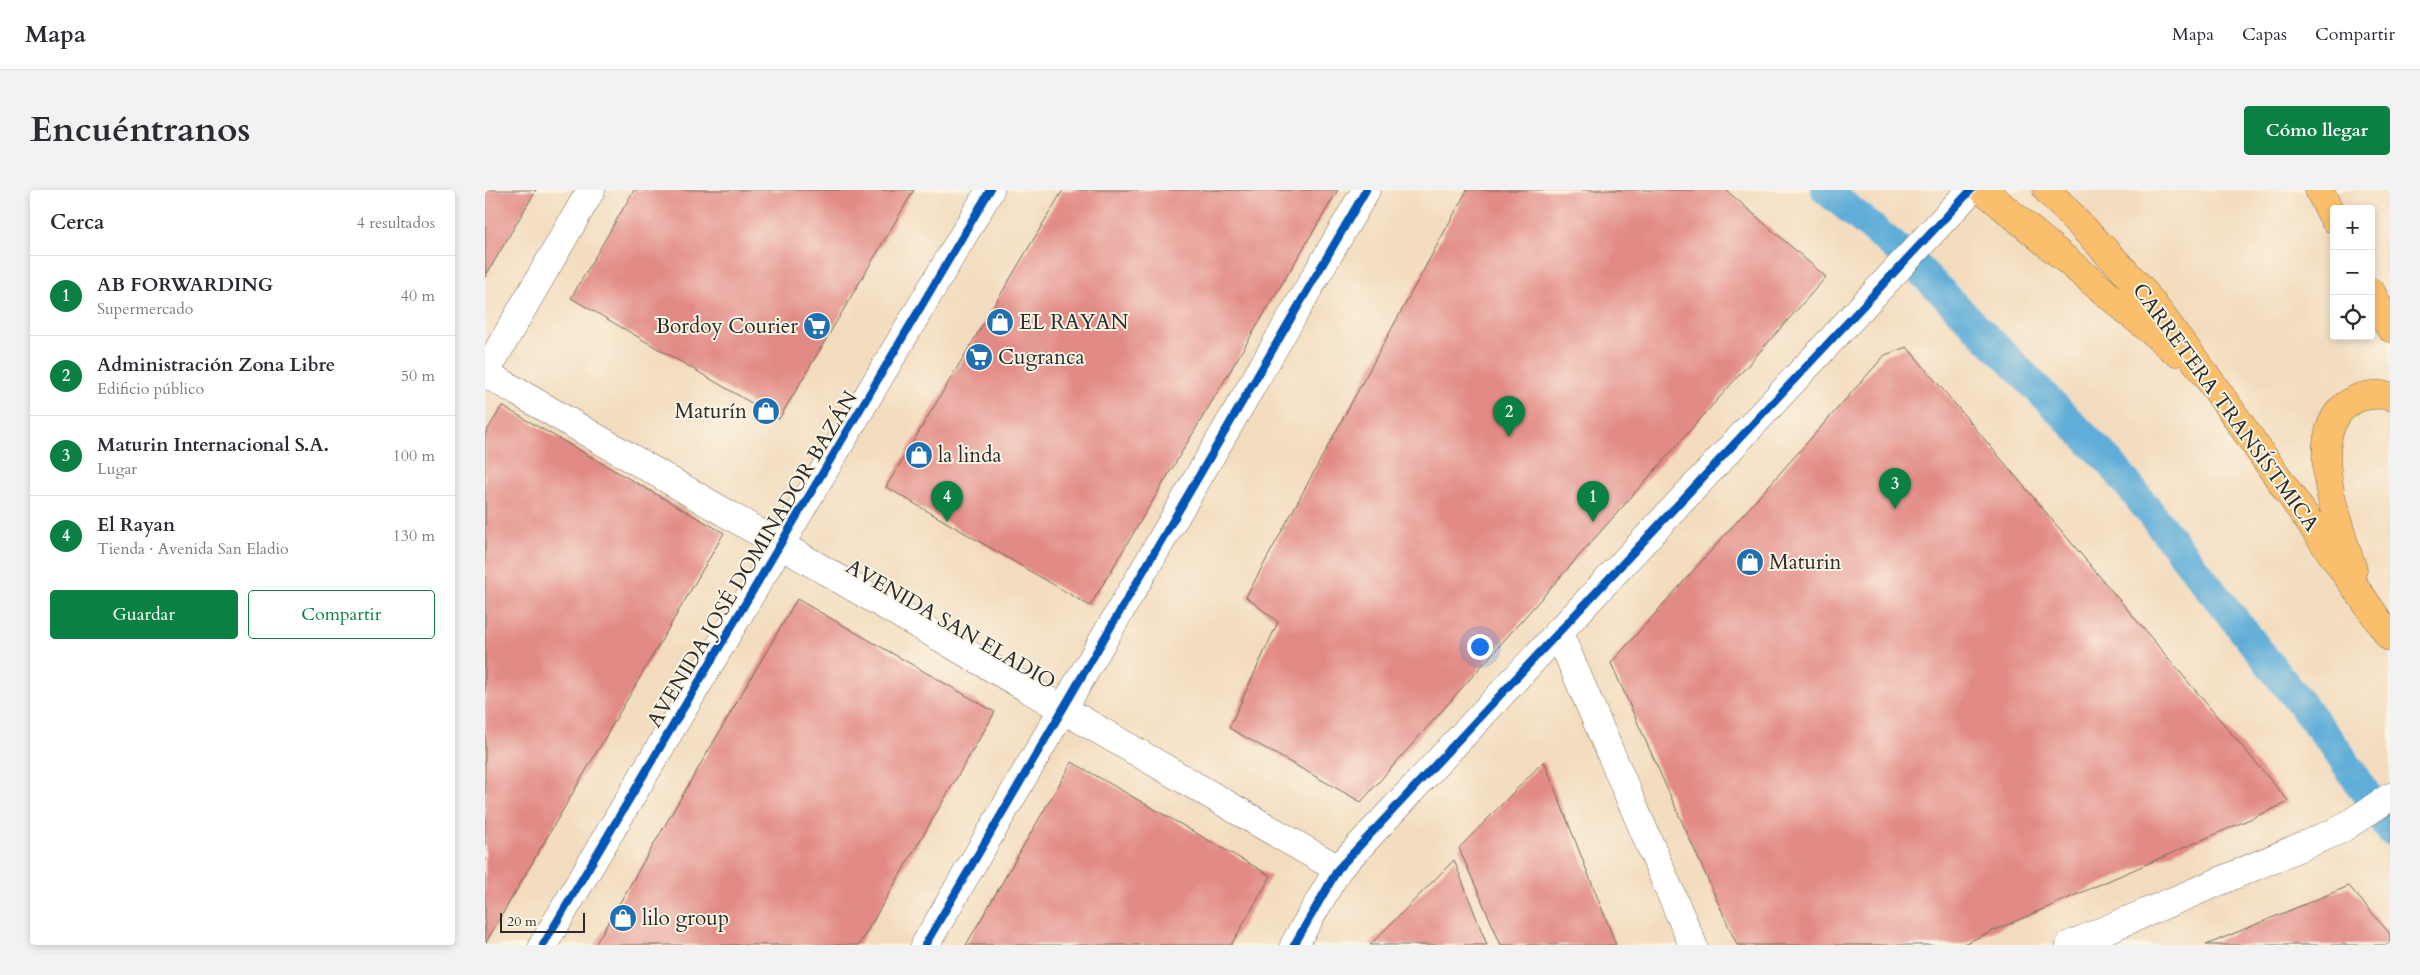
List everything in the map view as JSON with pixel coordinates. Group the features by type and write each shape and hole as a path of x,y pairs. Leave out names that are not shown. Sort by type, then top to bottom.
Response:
{"main road":[{"path":"1983,190 2211,382"},
{"path":"2319,190 2330,211"},
{"name":"CARRETERA TRANSÍSTMICA","path":"2054,196 2139,286 2211,382 2390,637"},
{"path":"2373,295 2390,328"},
{"path":"2360,593 2332,499 2327,473 2328,437 2337,415 2351,401 2374,394 2390,396"}],"street":[{"path":"485,373 591,190"},
{"name":"AVENIDA JOSÉ DOMINADOR BAZÁN","path":"543,945 990,190"},
{"path":"925,945 1366,190"},
{"path":"1294,945 1337,869 1971,190"},
{"name":"AVENIDA SAN ELADIO","path":"485,373 1337,869"},
{"path":"1558,631 1693,945"},
{"path":"2070,945 2340,830 2390,797"}],"building":[{"path":"485,190 536,190 485,277"},
{"path":"634,190 914,190 779,419 571,298"},
{"path":"1063,190 1338,190 1090,606 886,487"},
{"path":"1467,190 1726,190 1826,277 1361,802 1229,728 1278,622 1246,597"},
{"path":"1907,347 2289,802 1961,945 1737,945 1611,663 1885,355"},
{"path":"502,406 724,533 485,944 485,434"},
{"path":"797,599 995,712 859,945 595,945"},
{"path":"1544,761 1616,945 1501,945 1459,848"},
{"path":"1072,762 1271,876 1231,945 966,945"},
{"path":"1454,860 1487,945 1370,945"},
{"path":"2349,886 2390,934 2390,945 2206,945"}],"waterway":[{"path":"1826,190 1905,255 2111,463 2335,747 2390,830"}],"cycle path":[{"path":"543,945 990,190"},
{"path":"925,945 1366,190"},
{"path":"1294,945 1338,869 1971,190"}],"place":[{"name":"EL RAYAN","path":"1000,322"},
{"name":"Bordoy Courier","path":"817,326"},
{"name":"Cugranca","path":"979,357"},
{"name":"Maturín","path":"766,411"},
{"name":"Administración Zona Libre","path":"1509,437"},
{"name":"la linda","path":"919,455"},
{"name":"Maturin Internacional S.A.","path":"1895,509"},
{"name":"El Rayan","path":"947,522"},
{"name":"AB FORWARDING","path":"1593,522"},
{"name":"Maturin","path":"1750,562"},
{"name":"lilo group","path":"623,918"}]}
